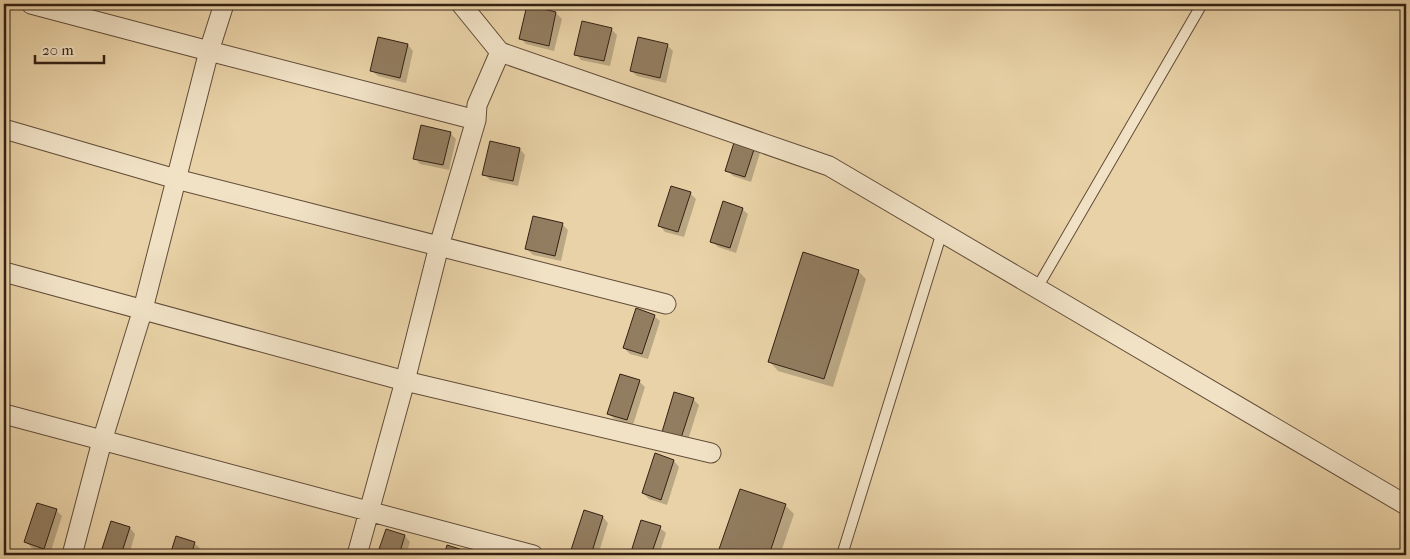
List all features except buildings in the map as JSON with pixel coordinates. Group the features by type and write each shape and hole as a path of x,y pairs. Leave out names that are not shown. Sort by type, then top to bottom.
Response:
{"street":[{"path":"32,4 209,52 477,113"},
{"path":"72,555 102,440 143,309 209,52 224,4"},
{"path":"461,4 500,52 829,166 1406,504"},
{"path":"357,555 477,113 488,78 500,52"},
{"path":"4,129 176,179 666,304"},
{"path":"4,272 405,381 710,453"},
{"path":"4,414 533,555"}],"lane":[{"path":"1037,288 1202,4"},
{"path":"842,555 942,232"}]}
